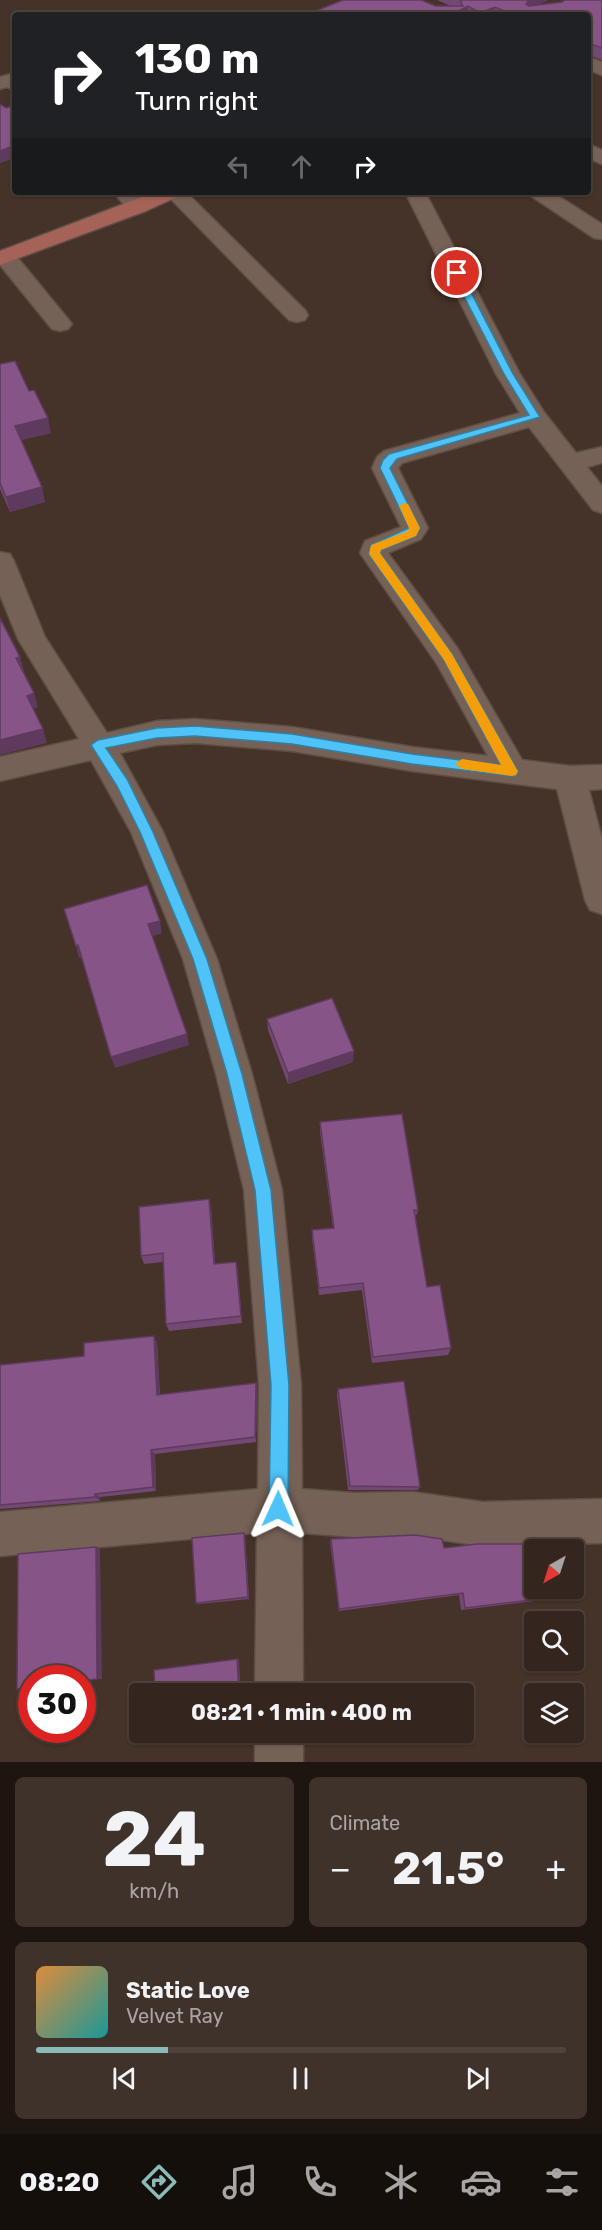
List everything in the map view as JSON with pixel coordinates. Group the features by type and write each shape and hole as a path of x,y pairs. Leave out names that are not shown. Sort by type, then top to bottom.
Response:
{"main road":[{"path":"3,257 44,242 132,199 155,195"}],"street":[{"path":"176,195 297,315"},
{"path":"418,195 508,374 535,417 602,504"},
{"path":"544,195 593,218 602,233"},
{"path":"3,257 60,324"},
{"path":"512,771 448,657 374,554 375,548 412,533 415,528 385,468 386,463 393,457 535,417"},
{"path":"571,462 602,456"},
{"path":"0,561 32,639 122,783 147,832 200,959 234,1074 263,1190 280,1385 279,1683"},
{"path":"0,769 157,733 195,731 292,739 412,759 570,778 602,777"},
{"path":"570,778 602,900"},
{"path":"0,1534 278,1509 355,1515 413,1514 483,1524 602,1521"},
{"path":"279,1743 279,1762"}],"building":[{"path":"343,0 421,0 436,6 463,6 460,0 529,0 526,4 529,6 565,0 602,0 602,48 591,44 591,12 507,12 495,7 478,12 468,6 457,12 322,12 318,10"},
{"path":"0,104 6,108 12,106 12,146 0,151"},
{"path":"15,361 29,391 34,390 48,418 15,426 42,487 6,497 0,483 0,364"},
{"path":"0,618 20,657 16,658 34,693 27,696 43,729 0,740"},
{"path":"147,885 160,921 148,924 187,1034 111,1057 78,945 76,946 64,909"},
{"path":"332,998 354,1051 288,1073 267,1019"},
{"path":"402,1114 418,1210 414,1210 427,1287 440,1285 451,1348 373,1357 363,1283 319,1288 312,1230 334,1228 320,1122"},
{"path":"209,1199 214,1264 236,1262 241,1316 166,1324 163,1253 141,1256 139,1207"},
{"path":"154,1336 157,1395 256,1383 255,1437 151,1450 153,1487 95,1494 95,1497 0,1505 0,1365 84,1356 84,1343"},
{"path":"404,1381 420,1487 350,1486 338,1389"},
{"path":"244,1533 248,1597 196,1603 192,1538"},
{"path":"415,1535 442,1539 444,1548 477,1544 524,1544 524,1599 539,1599 465,1608 463,1593 339,1609 331,1539"},
{"path":"96,1547 97,1679 96,1665 18,1665 17,1689 18,1554"},
{"path":"237,1659 238,1683 155,1683 154,1670"}],"slow traffic":[{"path":"404,506 415,528 412,533 375,548 374,554 448,657 512,771 462,764"}],"route":[{"path":"278,1509 280,1385 263,1190 234,1074 200,959 147,832 122,783 98,745 157,733 195,731 292,739 412,759 512,771 448,657 374,554 375,548 412,533 415,528 385,468 386,463 393,457 535,417 508,374 457,273"}]}
